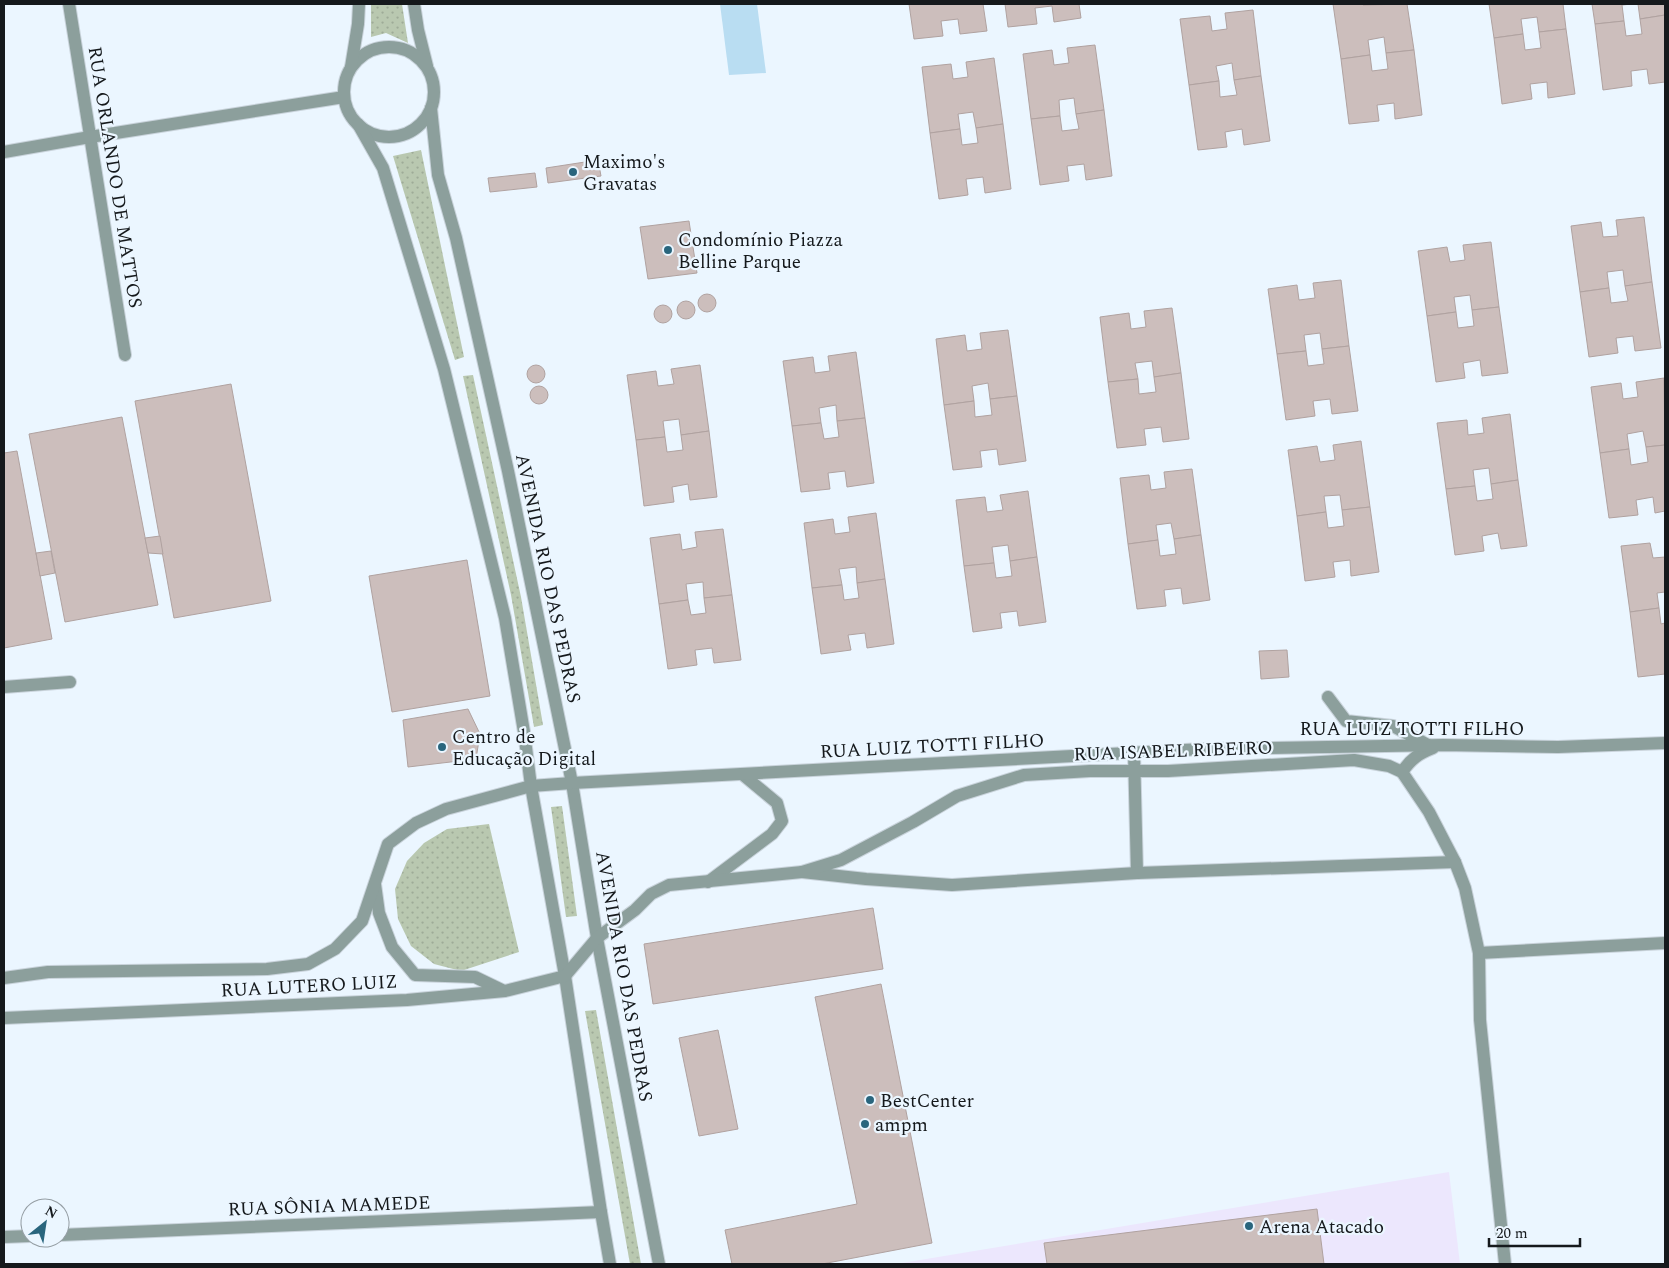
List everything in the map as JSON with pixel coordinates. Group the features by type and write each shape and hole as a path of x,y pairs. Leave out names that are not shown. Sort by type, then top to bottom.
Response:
{"street":[{"name":"RUA ORLANDO DE MATTOS","path":"70,4 125,355"},
{"path":"359,4 358,24 351,67 345,81 344,97 349,112 383,168 444,369 504,618 524,732 531,786 565,976 610,1264"},
{"path":"358,124 371,133 386,137 402,135 414,129 424,120 431,108 434,95 432,82 418,30 414,4"},
{"path":"351,67 362,56 376,49 391,47 407,51 418,58 427,69"},
{"path":"4,152 344,97"},
{"name":"AVENIDA RIO DAS PEDRAS","path":"431,108 438,175 456,238 506,462 572,783 597,938 659,1264"},
{"path":"4,687 70,682"},
{"path":"1328,697 1346,721 1393,726 1428,745"},
{"name":"RUA LUIZ TOTTI FILHO","path":"531,786 1203,749 1428,745 1558,747 1665,743"},
{"path":"1443,745 1419,753 1402,772 1429,812 1455,862 1465,888 1479,953 1480,1020 1505,1264"},
{"path":"1134,752 1137,873"},
{"name":"RUA ISABEL RIBEIRO","path":"597,938 635,910 651,894 669,885 802,872 841,860 913,822 957,796 1024,775 1090,771 1168,771 1354,760 1389,766 1402,772"},
{"path":"708,882 772,834 782,821 777,802 742,774"},
{"name":"RUA LUTERO LUIZ","path":"4,978 48,972 267,969 308,964 335,949 362,921 388,844 416,823 446,809 531,786"},
{"path":"802,872 952,885 1137,873 1455,862"},
{"path":"374,881 379,913 392,947 415,975 474,976 505,991"},
{"path":"565,976 597,938"},
{"path":"1479,953 1665,943"},
{"name":"RUA LUTERO LUIZ","path":"4,1018 408,1000 505,991 565,976"},
{"name":"RUA SÔNIA MAMEDE","path":"70,1235 601,1212"},
{"path":"4,1237 20,1236"}],"shaded area":[{"path":"1449,1172 1460,1264 896,1264"}],"green space":[{"path":"371,4 402,4 408,43 386,33 371,37"},
{"path":"421,150 464,357 455,360 393,156"},
{"path":"473,375 521,597 543,725 534,727 511,595 463,376"},
{"path":"562,806 577,916 566,917 551,807"},
{"path":"489,824 519,952 461,971 434,964 411,946 398,919 395,889 407,861 424,843 447,829"},
{"path":"596,1010 641,1264 630,1264 585,1011"}],"water":[{"path":"720,4 757,4 766,73 729,75"}],"building":[{"path":"909,4 983,4 987,31 960,34 958,19 941,21 943,36 914,39"},
{"path":"1005,4 1079,4 1081,18 1054,22 1052,6 1035,8 1037,24 1008,27"},
{"path":"1333,4 1407,4 1414,50 1386,53 1384,37 1368,40 1370,55 1341,59"},
{"path":"1489,4 1563,4 1566,29 1539,32 1537,17 1521,19 1523,34 1494,38"},
{"path":"1592,4 1632,4 1622,5 1624,21 1595,24"},
{"path":"1638,4 1665,4 1665,15 1640,19"},
{"path":"1253,10 1261,76 1234,80 1232,63 1216,66 1219,81 1189,85 1180,19 1210,16 1212,31 1227,29 1225,13"},
{"path":"1665,15 1665,82 1649,84 1647,69 1631,71 1632,86 1603,90 1595,24 1624,21 1626,36 1642,34 1640,19"},
{"path":"1566,29 1575,94 1548,98 1547,82 1530,84 1532,99 1502,104 1494,38 1523,34 1525,50 1541,48 1539,32"},
{"path":"1095,45 1104,110 1076,114 1074,98 1059,100 1060,116 1031,119 1023,54 1052,50 1054,65 1069,63 1067,48"},
{"path":"1414,50 1422,115 1395,119 1394,103 1377,105 1379,121 1349,124 1341,59 1370,55 1372,71 1388,69 1386,53"},
{"path":"994,58 1003,124 976,128 973,112 958,114 960,129 930,133 922,67 951,64 953,79 968,77 966,62"},
{"path":"1261,76 1270,141 1244,145 1242,129 1225,132 1227,147 1198,150 1189,85 1219,81 1220,97 1237,95 1234,80"},
{"path":"1104,110 1112,176 1086,180 1084,164 1067,166 1069,181 1040,185 1031,119 1060,116 1062,131 1079,129 1076,114"},
{"path":"1003,124 1011,189 985,193 983,177 966,179 968,195 939,199 930,133 960,129 962,145 978,143 976,128"},
{"name":"Maximo's Gravatas","path":"598,160 601,176 548,183 546,168"},
{"path":"535,173 537,187 490,192 488,178"},
{"path":"1644,217 1652,282 1625,286 1623,270 1607,272 1609,288 1580,292 1571,226 1601,222 1603,237 1618,236 1616,220"},
{"name":"Condomínio Piazza Belline Parque","path":"689,221 697,273 648,279 640,227"},
{"path":"1491,242 1499,307 1472,310 1470,295 1454,297 1456,312 1427,316 1418,251 1447,247 1450,262 1465,260 1463,245"},
{"path":"1341,280 1349,346 1322,349 1320,333 1304,335 1306,351 1277,354 1268,289 1297,285 1299,300 1315,298 1313,283"},
{"path":"1652,282 1661,348 1635,351 1633,336 1616,338 1618,353 1589,357 1580,292 1609,288 1611,303 1628,301 1625,286"},
{"path":"707,294 713,297 716,303 713,309 707,312 701,309 698,303 701,297"},
{"path":"686,301 692,304 695,310 692,316 686,319 680,316 677,310 680,304"},
{"path":"663,305 669,308 672,314 669,320 663,323 657,320 654,314 657,308"},
{"path":"1499,307 1508,373 1482,376 1480,360 1463,363 1465,378 1436,382 1427,316 1456,312 1458,328 1474,326 1472,310"},
{"path":"1172,308 1181,373 1154,377 1152,361 1135,363 1138,379 1108,382 1100,317 1129,313 1131,329 1146,327 1144,311"},
{"path":"1008,330 1017,396 990,399 988,383 972,386 974,401 944,405 936,339 965,335 967,351 982,349 980,333"},
{"path":"1349,346 1358,411 1332,414 1330,399 1313,401 1315,416 1286,420 1277,354 1306,351 1308,366 1324,364 1322,349"},
{"path":"856,352 865,418 837,421 836,405 819,408 821,423 792,426 783,361 813,357 815,373 830,371 828,356"},
{"path":"536,365 542,368 545,374 542,380 536,383 530,380 527,374 530,368"},
{"path":"700,365 709,431 681,435 679,419 663,421 665,437 636,440 627,375 656,371 658,386 674,384 671,369"},
{"path":"1181,373 1189,439 1163,442 1161,427 1144,429 1146,445 1117,448 1108,382 1138,379 1139,394 1156,392 1154,377"},
{"path":"1664,378 1665,445 1646,447 1643,431 1627,434 1629,449 1600,453 1591,387 1621,383 1623,399 1638,397 1636,382"},
{"path":"231,384 271,601 174,618 135,401"},
{"path":"539,386 545,389 548,395 545,401 539,404 533,401 530,395 533,389"},
{"path":"1017,396 1026,461 999,465 997,449 980,451 982,467 953,470 944,405 974,401 975,417 992,415 990,399"},
{"path":"1510,414 1518,480 1491,484 1489,468 1473,470 1475,486 1446,489 1437,423 1467,420 1468,435 1484,433 1482,418"},
{"path":"122,417 158,605 65,622 29,434"},
{"path":"865,418 874,483 847,487 845,471 828,473 830,489 801,492 792,426 821,423 824,439 839,437 837,421"},
{"path":"709,431 717,497 690,500 688,484 672,487 674,502 644,506 636,440 665,437 667,452 683,450 681,435"},
{"path":"1361,441 1370,507 1342,510 1340,495 1324,496 1326,512 1297,516 1288,450 1317,446 1320,462 1335,460 1333,445"},
{"path":"1665,445 1665,511 1655,513 1653,497 1636,500 1638,515 1609,518 1600,453 1629,449 1631,465 1648,462 1646,447"},
{"path":"17,451 52,639 4,648 4,453"},
{"path":"1192,469 1201,535 1174,539 1171,523 1156,525 1158,540 1128,544 1120,478 1149,475 1151,490 1166,488 1164,472"},
{"path":"1518,480 1527,546 1501,549 1498,533 1482,536 1484,551 1455,555 1446,489 1475,486 1477,501 1493,499 1491,484"},
{"path":"1028,491 1037,557 1010,561 1008,545 992,547 994,563 964,566 956,500 985,497 987,512 1003,510 1000,495"},
{"path":"1370,507 1379,572 1351,576 1350,560 1333,562 1335,577 1305,581 1297,516 1326,512 1328,528 1344,526 1342,510"},
{"path":"876,513 885,579 857,583 856,567 839,569 842,585 812,588 804,523 833,519 835,534 850,532 848,517"},
{"path":"723,529 732,595 704,598 703,582 686,584 688,600 659,604 650,538 680,534 682,550 697,547 695,532"},
{"path":"1201,535 1210,600 1183,604 1181,588 1164,590 1166,606 1137,609 1128,544 1158,540 1160,556 1176,554 1174,539"},
{"path":"160,536 163,554 148,553 145,538"},
{"path":"1650,543 1653,558 1665,557 1665,592 1657,593 1659,608 1630,612 1621,546"},
{"path":"51,551 55,573 40,576 36,553"},
{"path":"1037,557 1046,622 1019,626 1017,611 1000,613 1002,628 973,632 964,566 994,563 996,578 1012,576 1010,561"},
{"path":"467,560 490,696 392,712 369,576"},
{"path":"885,579 894,644 867,648 865,633 848,635 851,650 821,654 812,588 842,585 844,600 859,598 857,583"},
{"path":"732,595 741,660 714,663 712,648 695,650 697,665 668,669 659,604 688,600 691,615 706,613 704,598"},
{"path":"1659,608 1661,624 1665,623 1665,674 1638,677 1630,612"},
{"path":"1287,650 1289,677 1261,679 1259,651"},
{"name":"Centro de Educação Digital","path":"468,709 480,734 476,759 408,767 403,720"},
{"path":"873,908 883,969 653,1004 644,944"},
{"name":"BestCenter","path":"881,984 932,1243 822,1264 732,1264 725,1230 857,1204 815,997"},
{"path":"718,1030 738,1129 699,1136 679,1038"},
{"name":"Arena Atacado","path":"1317,1209 1324,1264 1047,1264 1044,1243"}],"place":[{"name":"Maximo's Gravatas","path":"573,172"},
{"name":"Condomínio Piazza Belline Parque","path":"668,250"},
{"name":"Centro de Educação Digital","path":"442,747"},
{"name":"BestCenter","path":"870,1100"},
{"name":"ampm","path":"865,1124"},
{"name":"Arena Atacado","path":"1249,1226"}]}
